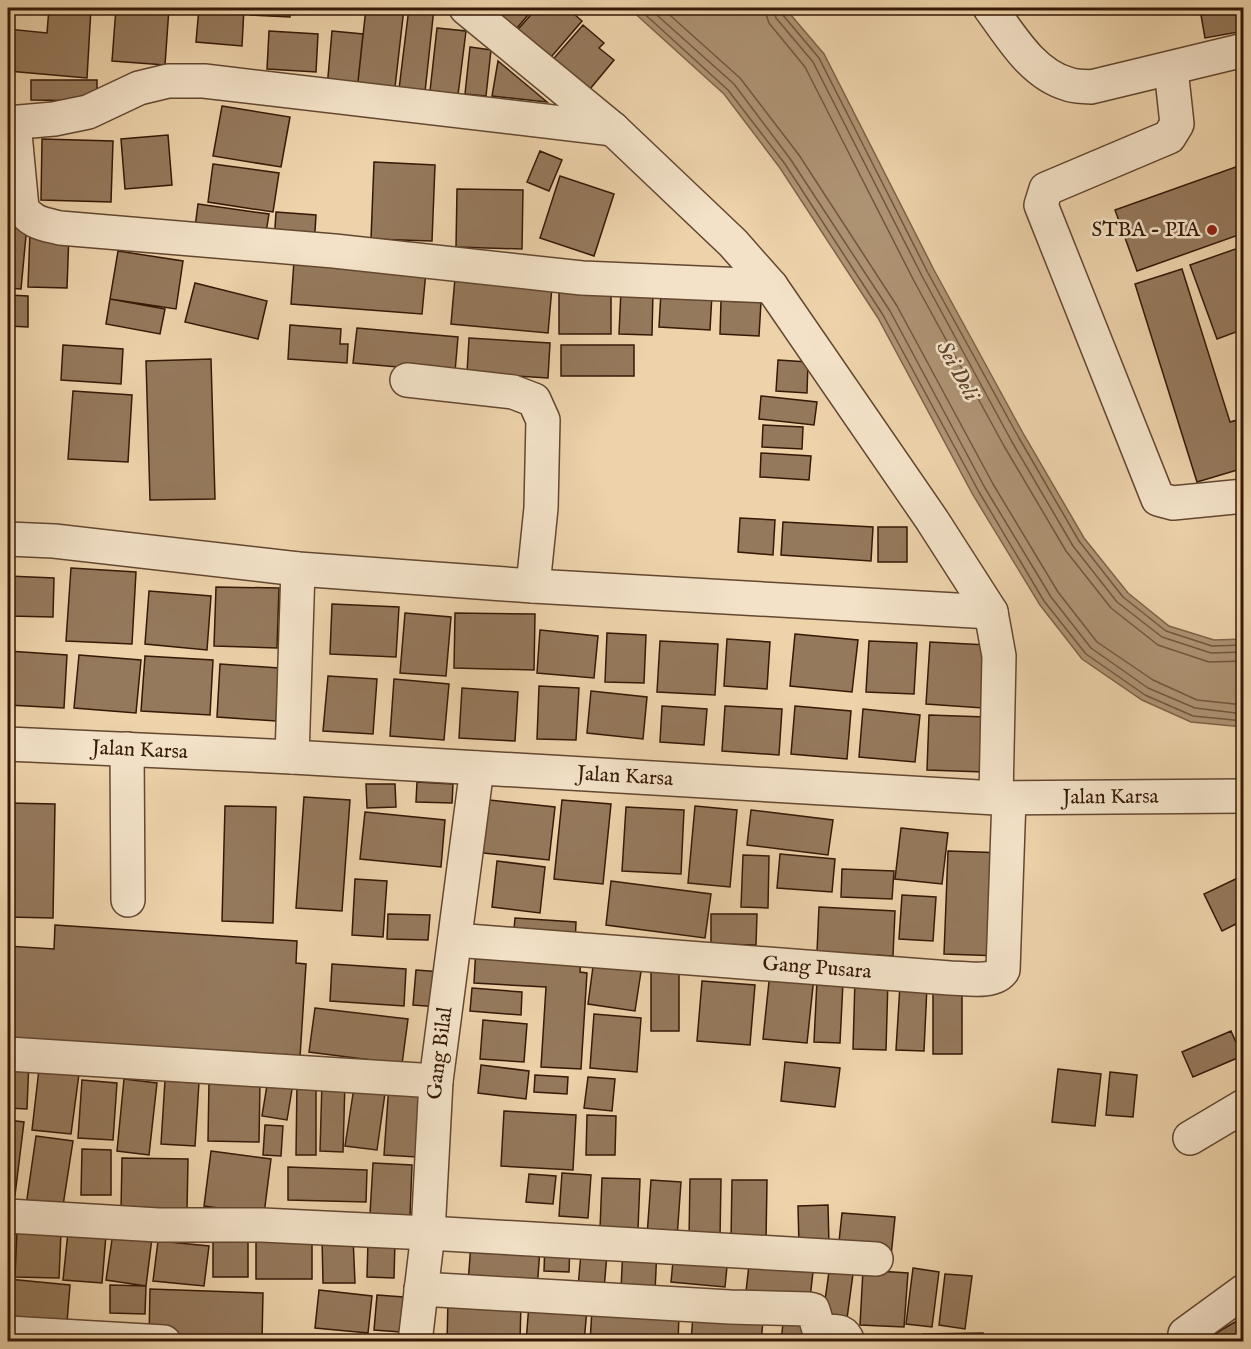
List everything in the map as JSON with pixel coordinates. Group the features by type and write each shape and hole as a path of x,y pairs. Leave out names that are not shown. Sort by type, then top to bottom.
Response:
{"street":[{"path":"466,8 613,129 733,243 771,286 932,520 991,612 999,656 1002,798"},
{"path":"990,8 1036,67 1069,85 1091,87 1244,50"},
{"path":"1171,69 1177,124 1169,137 1046,189 1041,206 1158,499 1173,503 1244,496"},
{"path":"613,129 204,81 168,81 139,88 88,112 54,119 11,123 22,208 27,217 35,222 51,226 334,251 582,278 771,286"},
{"path":"407,380 513,392 534,400 543,420 541,508 533,586"},
{"path":"8,539 298,569 533,586 991,612"},
{"path":"292,757 298,569"},
{"name":"Jalan Karsa","path":"8,744 292,757 1002,798 1244,796"},
{"path":"127,749 128,900"},
{"name":"Gang Bilal","path":"415,1341 428,1233 436,1081 477,768"},
{"name":"Gang Pusara","path":"455,940 950,978 989,978 1000,974 1003,970 1002,798"},
{"path":"8,1054 436,1081"},
{"path":"1190,1138 1244,1106"},
{"path":"8,1216 158,1225 262,1225 428,1233 876,1258"},
{"path":"421,1289 718,1307 807,1309 813,1310 816,1314 819,1330 841,1331 846,1334 848,1341"},
{"path":"1185,1334 1244,1291"},
{"path":"8,1333 164,1341"}],"water":[{"name":"Sei Deli","path":"629,8 785,8 824,54 934,270 1024,435 1084,538 1128,593 1169,626 1214,640 1243,639 1243,727 1191,722 1142,700 1082,659 1040,605 973,495 878,318 780,168 724,94"}],"building":[{"path":"49,8 91,8 87,78 8,71 8,29 47,33"},
{"path":"116,8 169,8 165,65 112,61"},
{"path":"199,8 244,8 242,46 196,42"},
{"path":"250,8 290,8 290,17 250,15"},
{"path":"366,8 404,8 394,96 357,91"},
{"path":"409,8 434,8 425,92 399,89"},
{"path":"492,8 534,8 511,35 486,14"},
{"path":"537,8 567,8 582,21 546,63 513,35"},
{"path":"1241,8 1244,31 1205,38 1201,15"},
{"path":"583,25 604,43 599,48 614,60 590,89 548,65"},
{"path":"437,28 466,31 457,103 429,100"},
{"path":"269,31 318,34 316,72 267,69"},
{"path":"332,31 363,34 357,91 327,88"},
{"path":"470,47 491,50 486,96 465,94"},
{"path":"498,61 547,102 492,96"},
{"path":"31,80 97,80 97,101 31,100"},
{"path":"222,106 290,117 281,167 213,156"},
{"path":"168,135 172,185 125,189 121,139"},
{"path":"42,139 113,141 111,202 41,200"},
{"path":"540,151 562,160 549,191 527,182"},
{"path":"374,162 435,165 432,241 371,239"},
{"path":"213,164 279,173 273,212 208,202"},
{"path":"1244,164 1244,233 1137,271 1115,210"},
{"path":"560,176 614,194 594,256 540,238"},
{"path":"457,189 523,190 522,249 456,247"},
{"path":"198,204 269,214 264,245 194,235"},
{"path":"276,212 316,215 314,247 274,244"},
{"path":"8,224 27,225 21,289 8,288"},
{"path":"30,231 69,233 67,288 28,287"},
{"path":"1244,246 1244,329 1217,339 1190,265"},
{"path":"118,251 183,261 176,309 110,299"},
{"path":"294,261 426,271 422,314 291,304"},
{"path":"1182,269 1230,422 1244,418 1244,468 1197,482 1135,284"},
{"path":"455,278 552,287 548,333 451,324"},
{"path":"195,283 267,301 258,339 185,322"},
{"path":"621,290 653,291 652,335 619,334"},
{"path":"559,291 611,292 611,334 559,334"},
{"path":"661,292 712,294 710,330 659,327"},
{"path":"8,295 28,296 28,327 8,326"},
{"path":"110,299 165,309 160,334 106,324"},
{"path":"721,301 761,302 759,336 720,334"},
{"path":"290,325 341,329 340,344 348,344 347,363 288,359"},
{"path":"357,328 458,337 455,372 353,363"},
{"path":"469,338 550,343 548,378 467,373"},
{"path":"63,345 123,349 121,384 61,380"},
{"path":"561,345 634,345 634,376 561,376"},
{"path":"211,359 215,499 150,500 146,361"},
{"path":"778,360 808,362 807,393 776,391"},
{"path":"73,391 132,395 128,462 68,459"},
{"path":"761,396 817,402 814,425 759,419"},
{"path":"763,425 803,427 802,449 762,447"},
{"path":"761,453 811,456 809,480 760,477"},
{"path":"740,518 775,520 773,555 738,552"},
{"path":"783,522 873,527 871,561 781,555"},
{"path":"878,527 907,527 907,562 878,562"},
{"path":"71,568 136,572 132,644 66,641"},
{"path":"8,576 54,578 53,617 8,616"},
{"path":"216,587 279,588 277,648 214,646"},
{"path":"149,591 211,596 207,650 145,644"},
{"path":"332,604 399,607 396,657 330,654"},
{"path":"405,613 451,617 446,676 400,673"},
{"path":"455,613 535,614 534,670 454,668"},
{"path":"540,630 598,636 594,678 537,673"},
{"path":"607,633 646,635 644,683 605,682"},
{"path":"795,634 858,640 852,692 790,686"},
{"path":"727,639 770,642 767,689 724,686"},
{"path":"660,641 718,644 715,695 657,692"},
{"path":"869,641 917,643 914,694 866,692"},
{"path":"930,642 987,645 983,708 926,704"},
{"path":"8,651 67,655 64,708 8,705"},
{"path":"79,655 141,660 136,713 74,708"},
{"path":"145,656 213,660 210,715 141,711"},
{"path":"220,664 279,668 276,721 217,717"},
{"path":"328,676 377,679 373,734 323,731"},
{"path":"394,679 449,684 444,740 390,736"},
{"path":"539,686 579,688 576,740 537,739"},
{"path":"462,688 518,692 515,741 459,738"},
{"path":"591,691 647,697 643,739 587,733"},
{"path":"662,706 707,709 704,745 660,742"},
{"path":"725,706 782,709 779,755 722,751"},
{"path":"795,706 851,711 847,759 791,754"},
{"path":"863,709 920,715 915,762 859,757"},
{"path":"929,715 986,717 984,772 927,770"},
{"path":"417,782 453,784 452,803 416,802"},
{"path":"366,784 395,784 396,807 367,808"},
{"path":"304,797 350,800 342,911 296,908"},
{"path":"480,799 555,807 549,860 474,852"},
{"path":"562,800 611,804 603,884 554,879"},
{"path":"8,803 55,804 53,918 8,917"},
{"path":"225,806 276,807 273,923 222,921"},
{"path":"695,806 737,810 730,887 688,883"},
{"path":"626,807 684,810 681,874 622,871"},
{"path":"751,810 833,820 828,855 747,845"},
{"path":"365,812 445,820 441,867 360,859"},
{"path":"901,828 948,833 942,884 895,879"},
{"path":"948,851 1006,853 1001,956 944,954"},
{"path":"780,854 835,859 832,892 777,888"},
{"path":"743,855 769,856 768,908 741,907"},
{"path":"497,861 545,867 540,913 492,907"},
{"path":"842,869 894,871 892,899 841,897"},
{"path":"1244,875 1244,920 1222,931 1204,894"},
{"path":"355,879 387,881 383,937 352,935"},
{"path":"611,881 711,894 705,938 606,925"},
{"path":"902,895 936,897 933,941 899,939"},
{"path":"819,907 895,911 893,956 817,952"},
{"path":"388,914 430,915 428,940 387,939"},
{"path":"711,914 757,914 756,945 711,944"},
{"path":"515,918 576,922 575,945 513,941"},
{"path":"55,925 297,941 296,963 306,964 300,1057 8,1038 8,946 54,949"},
{"path":"476,947 581,953 580,972 587,973 581,1069 541,1067 546,987 474,983"},
{"path":"594,959 642,965 635,1011 588,1004"},
{"path":"332,964 406,969 404,1006 330,1001"},
{"path":"651,964 679,964 679,1031 651,1031"},
{"path":"416,970 442,972 439,1007 413,1005"},
{"path":"770,972 814,977 807,1043 763,1039"},
{"path":"855,979 888,979 886,1050 853,1049"},
{"path":"817,980 843,982 840,1043 814,1042"},
{"path":"702,981 755,985 750,1045 697,1041"},
{"path":"900,985 927,986 924,1051 896,1050"},
{"path":"933,986 962,986 962,1054 933,1054"},
{"path":"472,988 522,992 521,1015 470,1011"},
{"path":"315,1008 408,1019 402,1064 309,1052"},
{"path":"594,1014 641,1018 637,1072 590,1068"},
{"path":"483,1020 527,1024 524,1062 480,1059"},
{"path":"1231,1031 1242,1056 1193,1077 1182,1052"},
{"path":"8,1059 29,1060 27,1109 8,1108"},
{"path":"785,1062 840,1068 835,1107 781,1101"},
{"path":"481,1065 529,1071 526,1099 478,1093"},
{"path":"39,1069 79,1074 71,1134 32,1130"},
{"path":"1058,1069 1101,1074 1095,1126 1052,1122"},
{"path":"1110,1072 1137,1075 1133,1117 1106,1115"},
{"path":"535,1075 568,1077 567,1094 534,1092"},
{"path":"588,1077 615,1079 612,1111 584,1108"},
{"path":"124,1079 157,1083 149,1155 117,1151"},
{"path":"268,1079 293,1083 287,1120 262,1116"},
{"path":"82,1080 117,1083 113,1140 78,1138"},
{"path":"165,1080 199,1082 195,1146 161,1144"},
{"path":"209,1080 260,1081 259,1142 208,1141"},
{"path":"297,1081 316,1081 316,1155 296,1155"},
{"path":"355,1081 386,1086 377,1150 345,1146"},
{"path":"322,1082 345,1082 343,1152 320,1151"},
{"path":"389,1084 421,1086 417,1157 384,1155"},
{"path":"504,1111 576,1115 573,1170 501,1166"},
{"path":"587,1115 616,1116 615,1155 586,1155"},
{"path":"8,1120 24,1122 15,1195 8,1195"},
{"path":"265,1125 283,1126 281,1156 263,1155"},
{"path":"36,1136 73,1141 62,1212 26,1206"},
{"path":"82,1149 111,1150 111,1195 81,1195"},
{"path":"211,1151 271,1159 264,1214 204,1206"},
{"path":"122,1158 188,1159 187,1211 121,1209"},
{"path":"373,1163 412,1165 410,1216 370,1214"},
{"path":"288,1167 367,1170 366,1202 288,1200"},
{"path":"562,1173 591,1175 588,1218 559,1216"},
{"path":"529,1174 556,1176 553,1204 526,1202"},
{"path":"602,1178 640,1179 638,1230 600,1229"},
{"path":"690,1179 721,1179 720,1239 689,1239"},
{"path":"651,1180 681,1182 677,1238 647,1236"},
{"path":"732,1180 767,1180 766,1241 731,1240"},
{"path":"828,1205 829,1246 799,1246 798,1206"},
{"path":"842,1213 895,1217 891,1256 838,1251"},
{"path":"17,1230 61,1232 59,1278 15,1277"},
{"path":"68,1232 106,1235 102,1283 63,1280"},
{"path":"113,1233 152,1238 146,1286 106,1280"},
{"path":"213,1235 248,1235 248,1277 213,1277"},
{"path":"256,1235 312,1235 312,1279 256,1279"},
{"path":"353,1237 355,1283 323,1283 322,1238"},
{"path":"368,1240 395,1241 394,1278 367,1277"},
{"path":"158,1241 209,1246 204,1286 153,1281"},
{"path":"545,1242 570,1243 569,1272 544,1271"},
{"path":"582,1242 608,1243 604,1289 578,1287"},
{"path":"471,1243 540,1249 537,1290 468,1284"},
{"path":"623,1247 657,1249 655,1291 621,1289"},
{"path":"674,1251 728,1256 725,1287 671,1282"},
{"path":"750,1256 814,1263 809,1307 745,1300"},
{"path":"831,1257 855,1259 846,1326 822,1322"},
{"path":"913,1268 939,1272 932,1327 906,1324"},
{"path":"863,1270 908,1273 904,1327 860,1325"},
{"path":"945,1274 972,1276 965,1329 939,1325"},
{"path":"8,1279 70,1285 67,1322 8,1316"},
{"path":"110,1285 146,1286 145,1314 110,1313"},
{"path":"150,1289 263,1293 262,1342 149,1338"},
{"path":"319,1290 372,1296 368,1333 315,1328"},
{"path":"377,1295 417,1298 414,1333 374,1330"},
{"path":"448,1300 521,1302 520,1342 447,1342"},
{"path":"529,1304 587,1309 584,1342 526,1342"},
{"path":"592,1310 679,1315 678,1342 590,1342"},
{"path":"693,1315 763,1321 761,1342 691,1342"},
{"path":"1240,1319 1244,1325 1244,1342 1201,1342"},
{"path":"783,1323 809,1327 807,1342 781,1342"},
{"path":"983,1333 983,1342 924,1342 923,1334"}],"place":[{"name":"STBA - PIA","path":"1212,230"}]}
